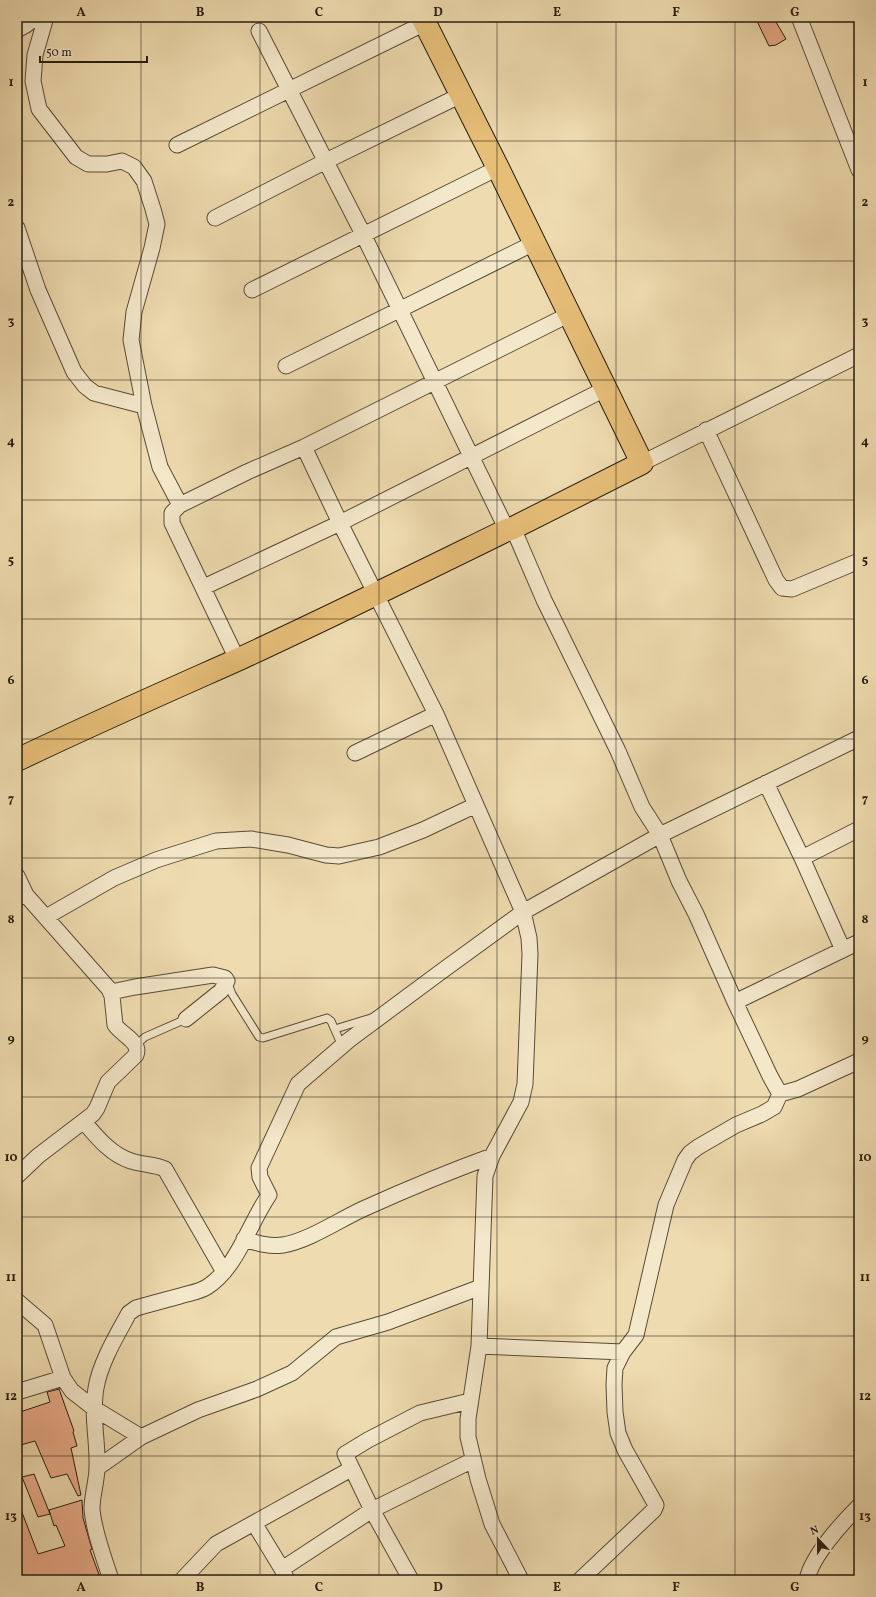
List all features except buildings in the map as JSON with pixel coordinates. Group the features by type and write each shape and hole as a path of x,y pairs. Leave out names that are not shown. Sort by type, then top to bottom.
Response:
{"main road":[{"path":"17,760 83,728 375,595 642,463 424,20"}],"street":[{"path":"46,17 36,55 32,81 39,109 76,156 88,164 107,164 122,161 134,167 144,181 157,224 152,248 134,312 131,340 144,406 160,467 180,505"},
{"path":"799,17 859,170"},
{"path":"178,146 290,90 424,20"},
{"path":"259,31 363,234 470,457 510,529 618,751 642,807 660,835 679,881 696,914 735,1002 780,1094"},
{"path":"215,218 326,161 461,95"},
{"path":"252,290 498,168"},
{"path":"17,228 38,290 74,372 85,386 94,393 144,406"},
{"path":"286,366 534,243"},
{"path":"237,659 204,587 172,523 172,513 180,505 247,472 304,447 570,314"},
{"path":"642,463 859,355"},
{"path":"204,587 340,523 605,388"},
{"path":"706,430 776,580 782,588 792,589 859,561"},
{"path":"304,447 375,595 436,714 523,912 529,938 530,954 525,1084 521,1102 492,1156 485,1176 480,1346 468,1419 468,1438 473,1460 492,1524 521,1580"},
{"path":"355,753 436,714"},
{"path":"111,1580 96,1531 92,1509 94,1485 98,1468 94,1409 96,1388 100,1371 129,1313 136,1308 198,1291 212,1283 224,1272 268,1196 260,1177 260,1168 289,1100 298,1084 342,1046 523,912 660,835 859,738"},
{"path":"766,783 802,858 843,950"},
{"path":"46,917 114,878 156,860 216,841 251,839 288,845 326,855 339,856 380,847 423,830 476,805"},
{"path":"802,858 859,829"},
{"path":"17,876 22,897 46,917 111,992 115,1025 136,1045 138,1050 136,1055 108,1082 93,1114 38,1156 17,1176"},
{"path":"735,1002 859,942"},
{"path":"111,992 213,975 225,978 227,981 221,991 186,1019"},
{"path":"580,1580 654,1510 656,1505 624,1450 618,1432 615,1412 615,1368 623,1352 636,1334 666,1205 685,1160 690,1153 698,1147 736,1125 774,1107 780,1094 798,1089 859,1061"},
{"path":"84,1122 101,1141 116,1154 131,1161 157,1165 165,1169 224,1272"},
{"path":"244,1239 269,1246 283,1245 299,1241 362,1209 443,1174 492,1156"},
{"path":"98,1468 141,1437 198,1410 258,1389 292,1373 336,1337 388,1322 481,1287"},
{"path":"17,1301 45,1325 63,1378 72,1391 94,1409 141,1437"},
{"path":"480,1346 623,1352"},
{"path":"17,1392 63,1378"},
{"path":"411,1580 351,1469 345,1457 346,1452 420,1414 470,1401"},
{"path":"254,1523 285,1574 372,1510 473,1460"},
{"path":"182,1580 212,1546 351,1469"},
{"path":"807,1580 812,1562 840,1526 859,1506"}],"lane":[{"path":"227,981 232,994 259,1037 263,1038 327,1018 332,1021 342,1046"},
{"path":"335,1029 384,1014"},
{"path":"136,1045 145,1037 186,1019"}]}
